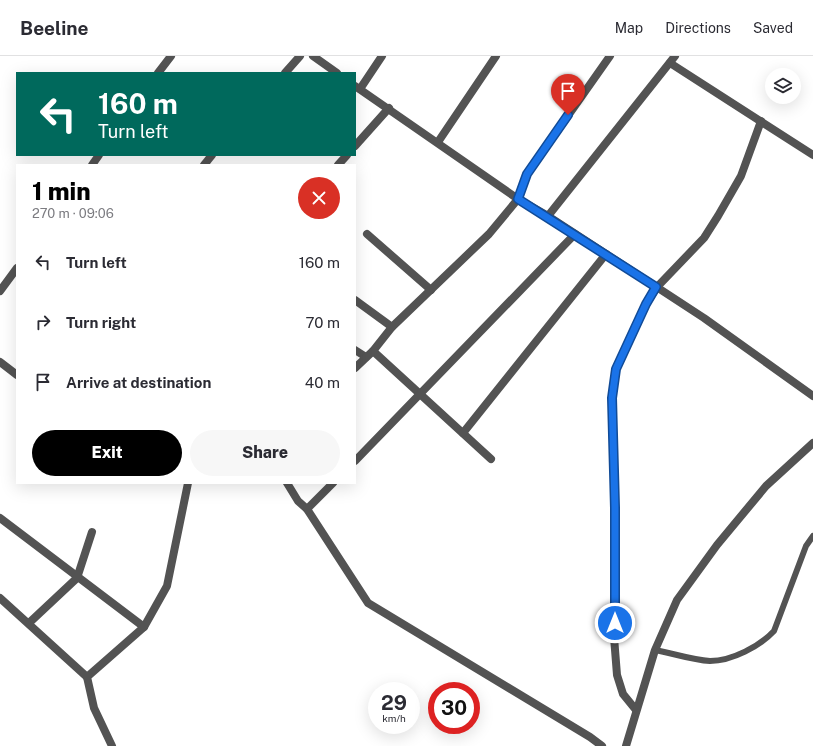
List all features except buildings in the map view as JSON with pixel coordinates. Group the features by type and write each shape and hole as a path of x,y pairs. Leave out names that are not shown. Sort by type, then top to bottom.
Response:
{"street":[{"path":"159,72 171,56"},
{"path":"286,72 300,56"},
{"path":"313,56 336,72"},
{"path":"382,56 357,87 518,199 548,216 704,318 813,396"},
{"path":"438,142 496,56"},
{"path":"356,367 373,351 392,327 489,234 518,199 527,174 610,56"},
{"path":"548,216 673,59 760,121 813,154"},
{"path":"356,145 389,108"},
{"path":"636,710 623,694 617,675 614,637 615,508 612,398 616,369 646,304 656,287 704,238 715,222 741,176 760,121"},
{"path":"205,164 211,156"},
{"path":"339,164 346,156"},
{"path":"367,234 431,290"},
{"path":"356,457 421,394 575,234"},
{"path":"463,433 606,254"},
{"path":"0,291 16,269"},
{"path":"356,301 392,327"},
{"path":"356,351 366,357"},
{"path":"373,351 491,459"},
{"path":"0,362 16,374"},
{"path":"626,746 655,650 677,600 717,545 766,486 813,443"},
{"path":"87,677 144,627 167,586 188,484"},
{"path":"288,484 298,501 307,509 368,603 590,737 602,746"},
{"path":"307,509 332,484"},
{"path":"0,518 77,578 144,627"},
{"path":"30,623 77,578 92,532"},
{"path":"0,598 30,623 87,677 94,708 112,746"}],"lane":[{"path":"655,650 711,661 734,656 765,641 774,631 806,546 813,536"}],"route":[{"path":"568,115 527,174 518,199 548,216 656,287 646,304 634,333 616,369 612,398 615,508 615,623"}]}
